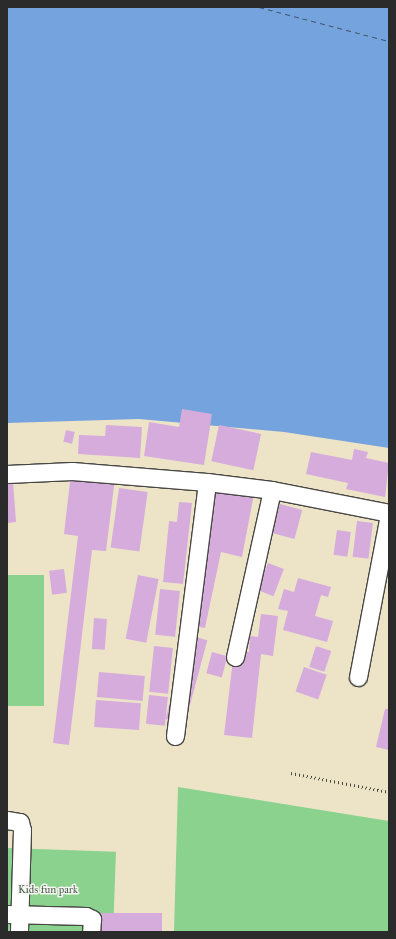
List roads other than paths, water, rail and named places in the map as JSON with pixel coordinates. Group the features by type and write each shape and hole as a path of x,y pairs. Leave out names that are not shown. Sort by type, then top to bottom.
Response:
{"street":[{"path":"7,474 72,471 207,482 272,490 389,514 358,677"},
{"path":"175,736 207,482"},
{"path":"235,657 272,490"},
{"path":"7,820 20,822 22,830 13,914 19,932"},
{"path":"13,914 86,916 92,919 91,932"}],"water":[{"path":"7,7 389,7 389,448 284,432 139,419 7,423"}],"park label":[{"name":"Kids fun park","path":"48,890"}]}
